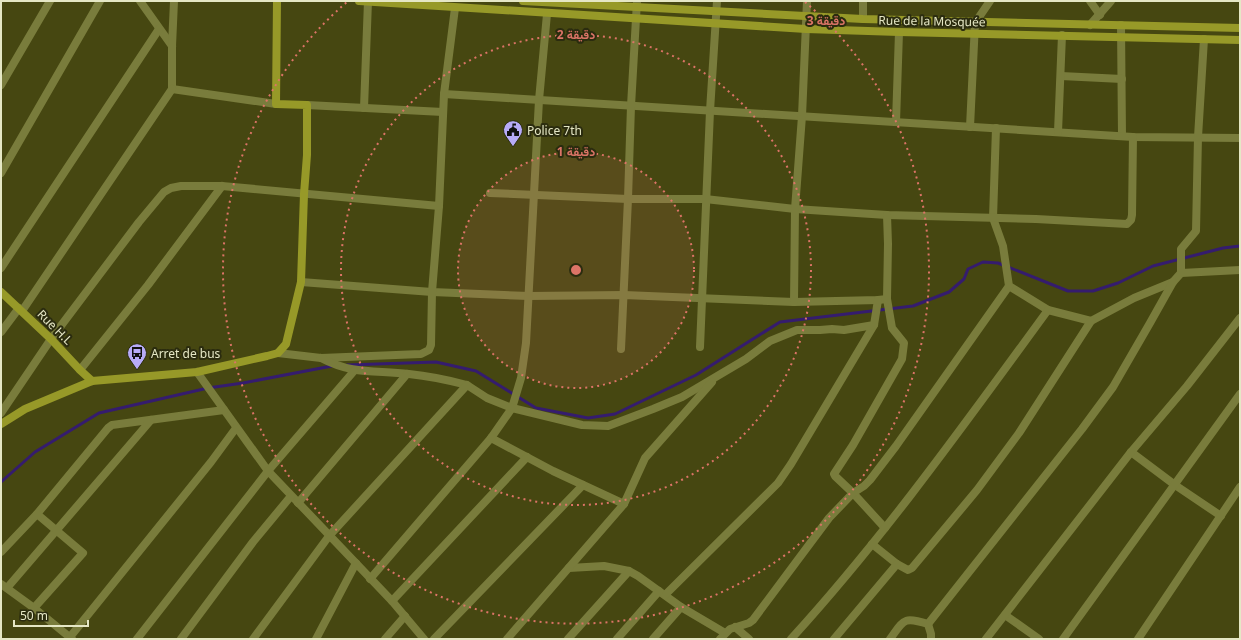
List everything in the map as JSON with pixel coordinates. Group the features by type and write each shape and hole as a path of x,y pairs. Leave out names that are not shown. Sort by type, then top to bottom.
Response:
{"main road":[{"path":"1,424 25,409 92,381 197,372 278,353 286,344 301,282 307,155 307,105 276,104 277,1"},
{"name":"Rue de la Mosquée","path":"365,1 547,14 806,29 1240,40"},
{"path":"523,1 637,4 717,11 863,19 975,23 1240,28"},
{"name":"Rue H.L","path":"1,292 51,339 92,381"}],"street":[{"path":"1,85 50,1"},
{"path":"1,173 100,1"},
{"path":"140,1 172,46"},
{"path":"1,332 20,310 172,89 174,1"},
{"path":"364,108 365,1"},
{"path":"700,346 705,199 717,1"},
{"path":"794,302 795,209 808,16 807,1"},
{"path":"863,1 863,19"},
{"path":"1090,1 1100,15"},
{"path":"1090,25 1111,1"},
{"path":"970,127 975,23 986,2"},
{"path":"622,349 631,106 637,4"},
{"path":"278,353 321,358 421,354 430,350 444,94 455,8"},
{"path":"370,579 491,438 512,408 521,378 526,343 539,100 547,14"},
{"path":"1121,25 1122,136"},
{"path":"1,268 159,29"},
{"path":"896,122 899,32"},
{"path":"1058,132 1062,35"},
{"path":"928,624 1082,429 1113,387 1173,282 1181,273 1181,249 1196,232 1198,137 1204,39"},
{"path":"1061,76 1122,78"},
{"path":"172,89 276,104"},
{"path":"444,94 1133,137 1240,138"},
{"path":"307,105 443,112"},
{"path":"569,568 604,566 628,571 638,576 723,636 735,627 749,623 753,620 829,518 853,493 870,480 896,446 1009,286 1003,246 993,218 996,128"},
{"path":"490,193 628,199 705,199 795,209 887,215 1127,224 1131,220 1132,215 1133,137"},
{"path":"1,413 51,339 139,222 164,192 171,188 181,186 222,186 439,206"},
{"path":"80,370 148,285 222,186"},
{"path":"617,639 662,593 778,483 792,464 874,325 883,299 888,244 887,215"},
{"path":"1181,273 1240,270"},
{"path":"301,282 432,292 529,296 624,295 702,297 794,302 883,299"},
{"path":"872,544 896,564 908,570 912,568 977,490 1019,433 1091,321 1134,298 1173,282"},
{"path":"1009,286 1048,310 1091,321"},
{"path":"883,299 892,328 902,340 904,347 902,359 853,445 835,473 835,476 885,528"},
{"path":"791,639 827,600 885,528 927,474 1048,310"},
{"path":"986,639 1131,452 1187,386 1240,318"},
{"path":"321,358 334,365 354,371 407,374 441,379 467,385 487,398 512,408 582,426 608,426 654,410 682,397 746,359 770,341 797,330 844,330 874,325"},
{"path":"137,639 268,471 354,371"},
{"path":"197,372 268,471 392,601 423,639"},
{"path":"298,503 407,374"},
{"path":"507,639 624,504 644,458 717,377"},
{"path":"253,639 329,536 467,385"},
{"path":"1063,639 1240,394"},
{"path":"1,552 37,514 108,428 118,424 224,410"},
{"path":"151,420 57,531 4,586 71,638 211,462 236,428"},
{"path":"491,438 583,485 624,504"},
{"path":"1131,452 1175,486 1221,516"},
{"path":"392,601 527,457"},
{"path":"434,639 583,485"},
{"path":"1138,639 1240,487"},
{"path":"181,639 253,542 291,496"},
{"path":"34,608 83,554 82,551 37,514"},
{"path":"316,639 356,563"},
{"path":"834,639 896,564"},
{"path":"568,639 628,571"},
{"path":"653,639 681,607"},
{"path":"1005,615 1039,639"},
{"path":"385,639 405,616"},
{"path":"890,639 902,622 907,620 928,624"},
{"path":"928,624 931,639"},
{"path":"735,627 749,639"}],"waterway":[{"path":"347,365 436,362 476,371 536,408 588,418 615,414 696,375 780,322 913,306 949,292 964,279 968,269 983,262 998,263 1068,291 1093,291 1118,283 1153,266 1223,248 1240,246"},
{"path":"1,482 35,452 99,413 208,388 332,366"}],"place":[{"name":"Police 7th","path":"513,147"},
{"name":"Arret de bus","path":"137,370"}]}
